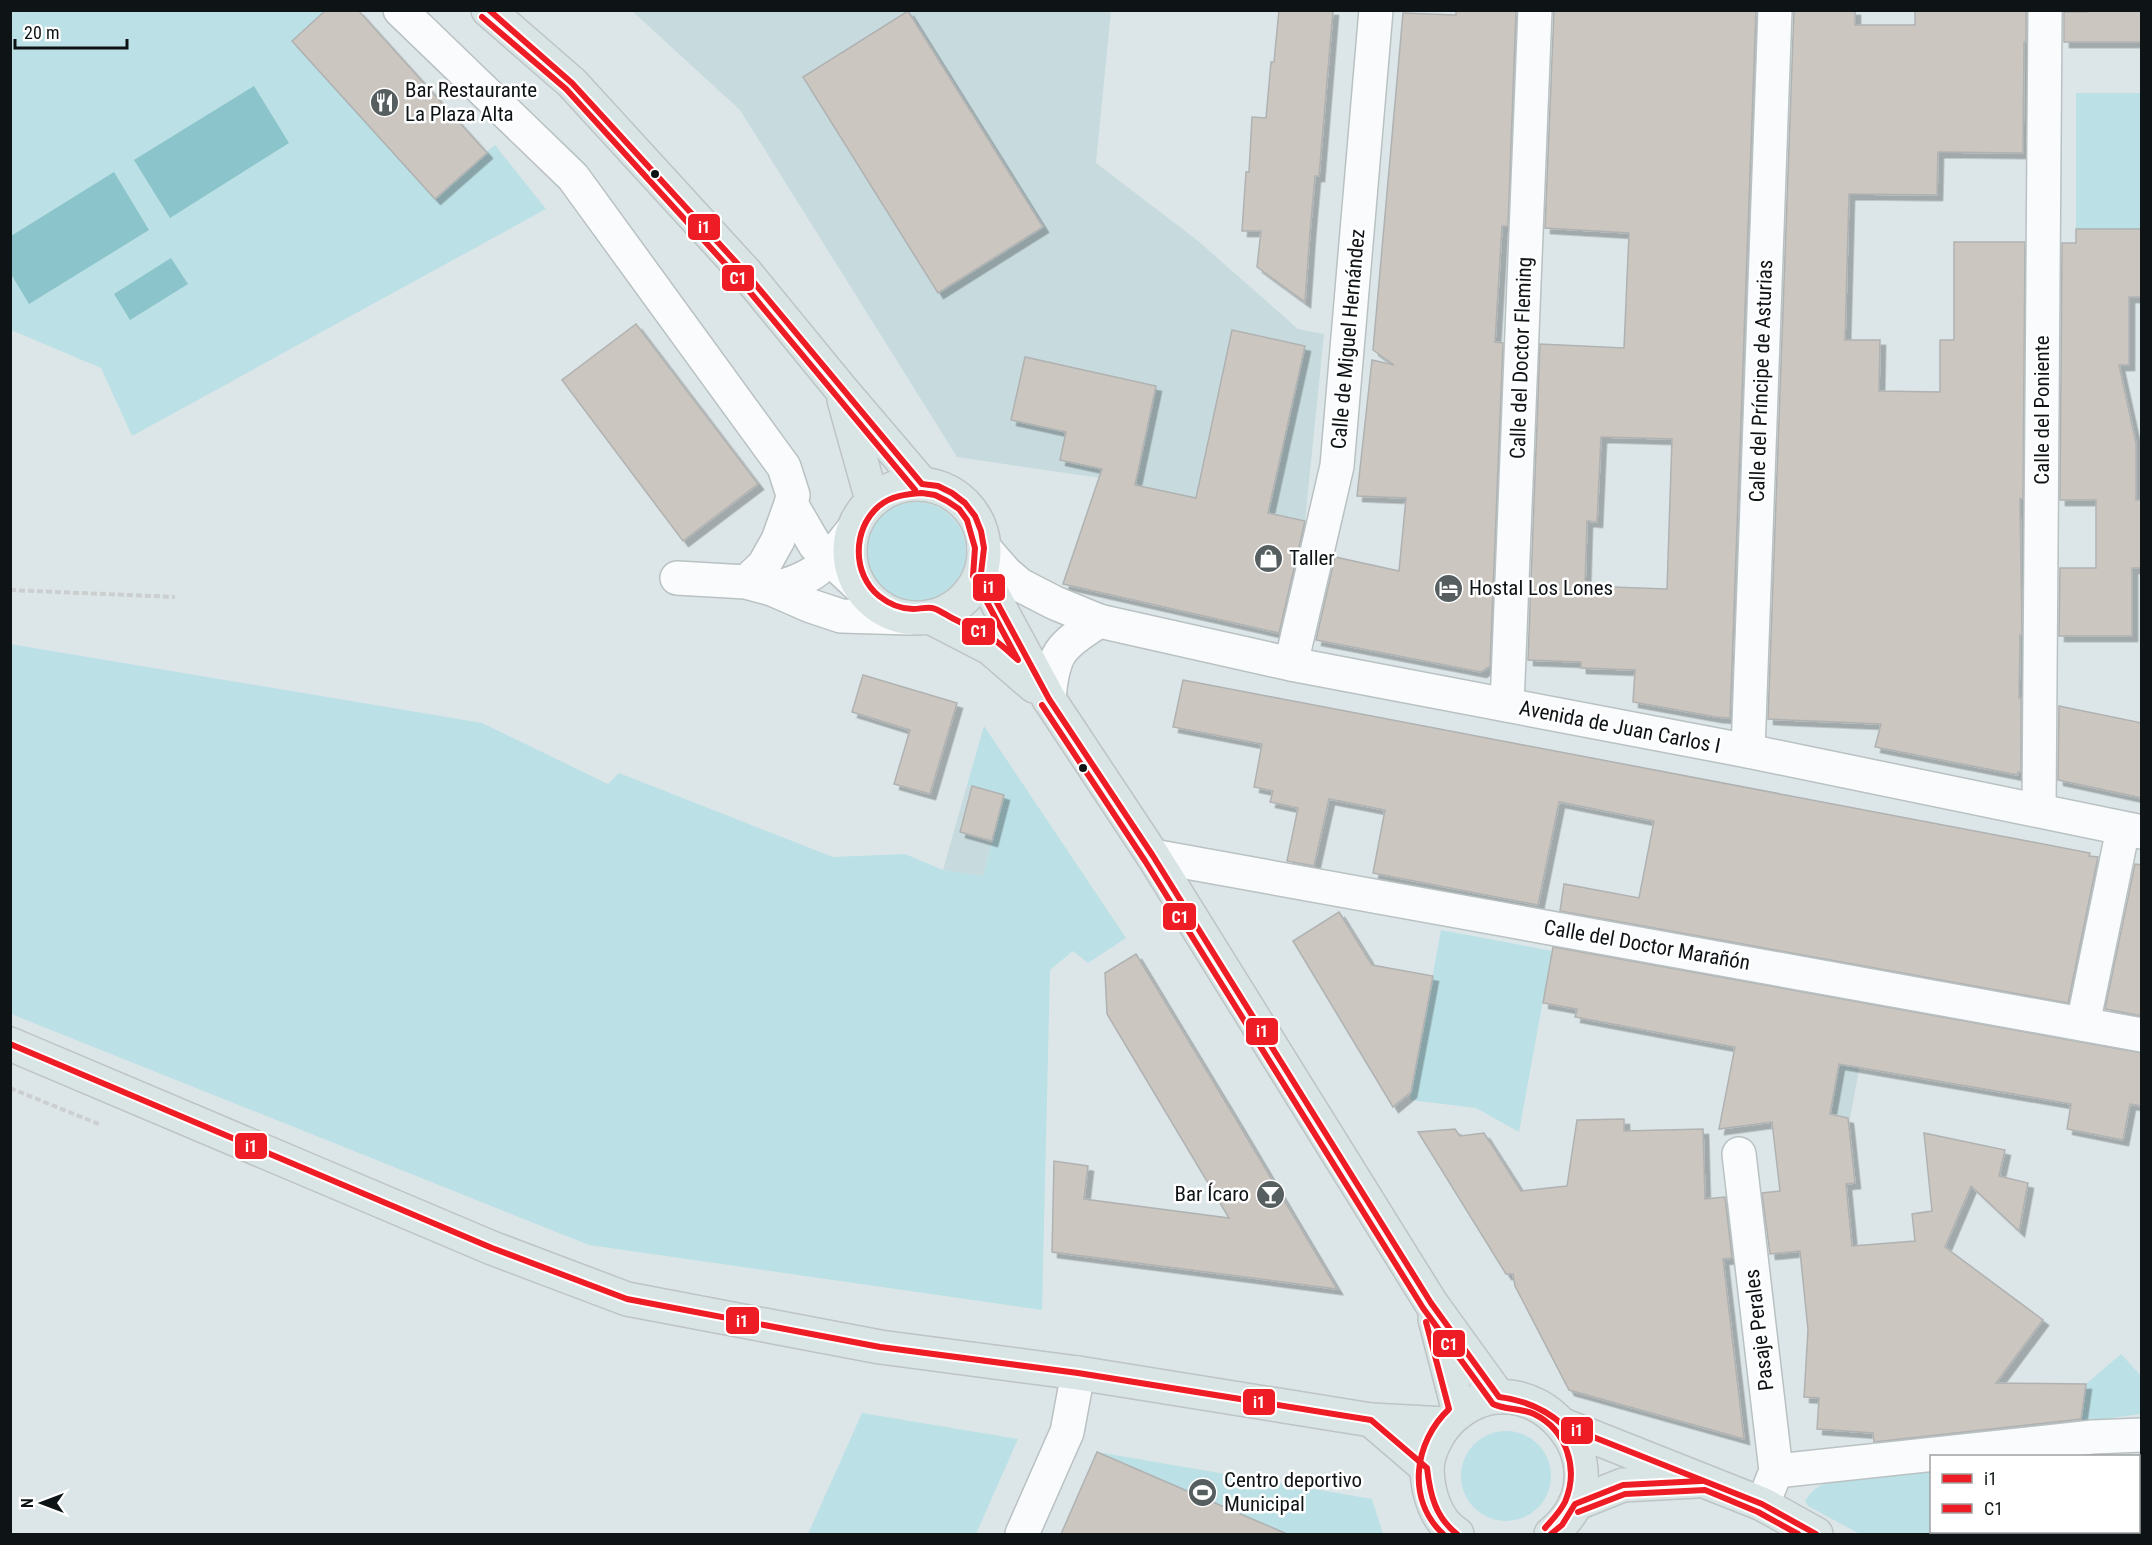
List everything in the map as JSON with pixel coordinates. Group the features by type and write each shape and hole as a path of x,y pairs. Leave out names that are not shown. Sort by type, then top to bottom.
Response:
{"main road":[{"path":"488,10 572,83 746,273 922,484"},
{"path":"841,389 873,500"},
{"path":"920,617 947,612 973,589 982,560 981,531 975,516 965,503 945,490 922,484 904,484 888,490 873,500 861,514 852,531 849,549 852,567 859,586 873,602 890,613 920,617 990,648 1049,699"},
{"path":"982,560 1049,699 1153,856 1431,1303 1499,1397"},
{"path":"10,1044 492,1248 627,1299 880,1347 1078,1373 1371,1420 1452,1418"},
{"path":"1431,1303 1452,1418"},
{"path":"1454,1534 1437,1513 1429,1491 1427,1467 1434,1444 1452,1418 1478,1402 1499,1397 1517,1398 1534,1403 1550,1412 1563,1425 1574,1442 1581,1463 1581,1484 1575,1504 1562,1525 1551,1534"},
{"path":"1371,1420 1427,1467"},
{"path":"1563,1425 1707,1480 1762,1504 1816,1534"},
{"path":"1575,1504 1623,1485 1707,1480"}],"street":[{"path":"400,10 573,177 784,467 793,495 778,540 764,565 759,585"},
{"name":"Calle de Miguel Hernández","path":"1291,664 1337,466 1376,10"},
{"name":"Calle del Doctor Fleming","path":"1507,705 1535,10"},
{"name":"Calle del Príncipe de Asturias","path":"1748,751 1775,10"},
{"name":"Calle del Poniente","path":"2039,810 2045,10"},
{"path":"791,504 815,545 859,586"},
{"path":"677,578 759,585 808,578 830,559 852,531"},
{"name":"Avenida de Juan Carlos I","path":"982,560 1006,573 1020,585 1055,603 1099,621 1291,664 1748,751 2132,831"},
{"path":"759,585 811,606 841,615 920,617"},
{"path":"1049,699 1052,671 1058,654 1070,640 1099,621"},
{"path":"2083,1024 2132,831"},
{"name":"Calle del Doctor Marañón","path":"1153,856 2142,1035"},
{"name":"Pasaje Perales","path":"1739,1154 1776,1471 1762,1504"},
{"path":"1022,1534 1067,1432 1078,1373"},
{"path":"1776,1471 2093,1437 2130,1443"}],"path":[{"path":"10,590 175,597"}],"shaded area":[{"path":"10,11 358,11 486,152 495,145 546,209 132,436 101,368 11,330"},
{"path":"632,11 1111,11 1096,163 1197,240 1298,329 1324,334 1305,521 1100,478 957,457 740,110"},
{"path":"254,86 289,143 170,218 134,160"},
{"path":"2076,93 2141,93 2141,229 2076,229"},
{"path":"114,172 149,230 29,304 11,274 11,236"},
{"path":"171,258 188,284 130,320 114,294"},
{"path":"916,502 935,506 951,517 962,533 966,552 962,571 951,587 935,598 916,602 897,598 881,587 870,571 866,552 870,533 881,517 897,506"},
{"path":"10,644 482,723 608,784 619,773 833,857 905,854 943,870 983,876 1004,795 967,785 984,726 1126,938 1088,963 1073,951 1050,970 1042,1310 589,1245 11,1014"},
{"path":"967,785 1004,795 983,876 943,870"},
{"path":"1441,930 1552,951 1519,1132 1476,1108 1410,1100"},
{"path":"1814,999 1863,1048 1849,1124 1795,1116"},
{"path":"2121,1354 2141,1376 2141,1414 2081,1422 2086,1384"},
{"path":"862,1413 1018,1439 976,1534 808,1534"},
{"path":"1506,1431 1523,1434 1538,1444 1548,1459 1551,1476 1548,1493 1538,1508 1523,1518 1506,1521 1489,1518 1474,1508 1464,1493 1461,1476 1464,1459 1474,1444 1489,1434"},
{"name":"Centro deportivo Municipal","path":"1097,1452 1372,1499 1383,1534 1061,1534"},
{"path":"1930,1469 1930,1533 2082,1533 1860,1534 1808,1506 1805,1501 1818,1487 1828,1482 1872,1474"}],"building":[{"path":"326,10 358,10 487,153 435,199 292,41"},
{"path":"1279,10 1333,10 1319,176 1315,176 1305,302 1257,267 1261,231 1242,231 1246,172 1249,172 1252,117 1266,118"},
{"path":"1456,10 1516,10 1508,226 1502,226 1495,342 1503,343 1490,666 1481,672 1316,640 1335,557 1399,571 1406,498 1357,496 1372,360 1394,365 1373,350 1403,13 1456,15"},
{"path":"1554,10 1756,10 1730,718 1633,702 1635,670 1581,668 1581,662 1528,660 1540,344 1624,348 1629,233 1545,228","holes":["1601,437 1672,439 1667,589 1585,586 1587,521 1597,522"]},
{"path":"1794,10 1855,10 1855,25 1915,25 1915,10 2025,10 2026,12 2023,153 1938,152 1937,195 1849,194 1845,340 1880,340 1879,391 1940,392 1940,340 1954,340 1954,242 2025,242 2023,499 2020,499 2021,773 2018,772 2018,775 1875,747 1881,724 1768,719"},
{"path":"2087,10 2142,10 2142,42 2064,42 2064,12 2087,12"},
{"path":"908,11 1043,227 938,293 803,77"},
{"path":"2076,229 2142,229 2142,297 2129,297 2129,365 2119,365 2136,443 2136,500 2142,500 2142,568 2132,568 2132,636 2059,636 2060,568 2096,568 2096,500 2060,500 2062,243 2076,243"},
{"path":"636,324 758,484 683,541 562,380"},
{"path":"1232,330 1305,346 1268,513 1305,521 1279,633 1063,584 1102,469 1060,460 1066,432 1011,420 1025,357 1156,386 1135,485 1196,498"},
{"path":"863,675 957,703 930,794 894,784 910,730 852,712"},
{"path":"1183,680 2090,853 2089,856 2098,857 2068,1003 1560,911 1564,884 1639,898 1654,821 1559,802 1538,905 1373,873 1385,810 1329,799 1314,866 1287,861 1298,808 1270,802 1273,791 1254,787 1262,744 1173,727"},
{"path":"2059,706 2142,723 2142,798 2058,780"},
{"path":"972,786 1004,795 992,841 960,832"},
{"path":"2135,864 2142,865 2142,1016 2105,1009"},
{"path":"1339,912 1372,965 1433,976 1411,1092 1393,1107 1293,941"},
{"path":"1553,947 2142,1053 2142,1106 2130,1104 2123,1140 2067,1129 2071,1104 1839,1064 1830,1114 1848,1118 1855,1183 1846,1184 1852,1246 1915,1241 1912,1214 1932,1211 1924,1133 2005,1150 1999,1176 2028,1183 2019,1231 1971,1186 1945,1247 2043,1320 1996,1383 2086,1384 2081,1419 1874,1442 1873,1433 1817,1429 1819,1398 1804,1397 1808,1330 1800,1251 1770,1254 1762,1193 1780,1191 1772,1122 1719,1129 1735,1047 1575,1017 1577,1009 1543,1003"},
{"path":"1136,954 1337,1289 1052,1252 1054,1161 1088,1166 1084,1199 1229,1218 1107,1014 1105,973"},
{"path":"1624,1119 1624,1131 1703,1129 1705,1199 1725,1197 1732,1258 1723,1259 1744,1439 1569,1390 1515,1286 1513,1274 1506,1274 1418,1132 1455,1129 1460,1136 1484,1133 1521,1191 1567,1186 1577,1120"},
{"path":"1097,1452 1222,1506 1287,1534 1061,1534"}],"transit line":[{"name":"i1","path":"489,10 572,83 746,273 922,484 938,486 952,493 965,503 975,516 984,548 981,573 1049,699 1153,856 1431,1303 1499,1397 1533,1406 1563,1425 1762,1504 1816,1534"},
{"name":"C1","path":"482,17 566,89 739,279 915,490"},
{"name":"C1","path":"922,493 935,495 947,501 959,509 967,520 975,548 973,576 1018,660 993,639 937,610 895,606 870,587 860,564 859,551 860,539 870,516 879,506 889,500 922,493"},
{"name":"C1","path":"1042,705 1145,861 1423,1308 1493,1404 1534,1414 1555,1430 1562,1440 1570,1464 1569,1489 1563,1506 1545,1528"},
{"name":"i1","path":"10,1044 492,1248 627,1299 880,1347 1078,1373 1371,1420 1427,1468 1430,1487 1439,1513 1457,1534"},
{"name":"C1","path":"1426,1322 1449,1409 1437,1422 1428,1438 1422,1454 1419,1488 1423,1504 1431,1520 1443,1534"},
{"name":"i1","path":"1551,1534 1562,1525 1575,1504 1623,1485 1701,1481"},
{"name":"C1","path":"1578,1512 1625,1494 1705,1490 1758,1512 1798,1534"}],"place":[{"name":"Bar Restaurante La Plaza Alta","path":"384,102"},
{"name":"Taller","path":"1268,558"},
{"name":"Hostal Los Lones","path":"1448,588"},
{"name":"Bar Ícaro","path":"1270,1194"},
{"name":"Centro deportivo Municipal","path":"1203,1492"}]}
